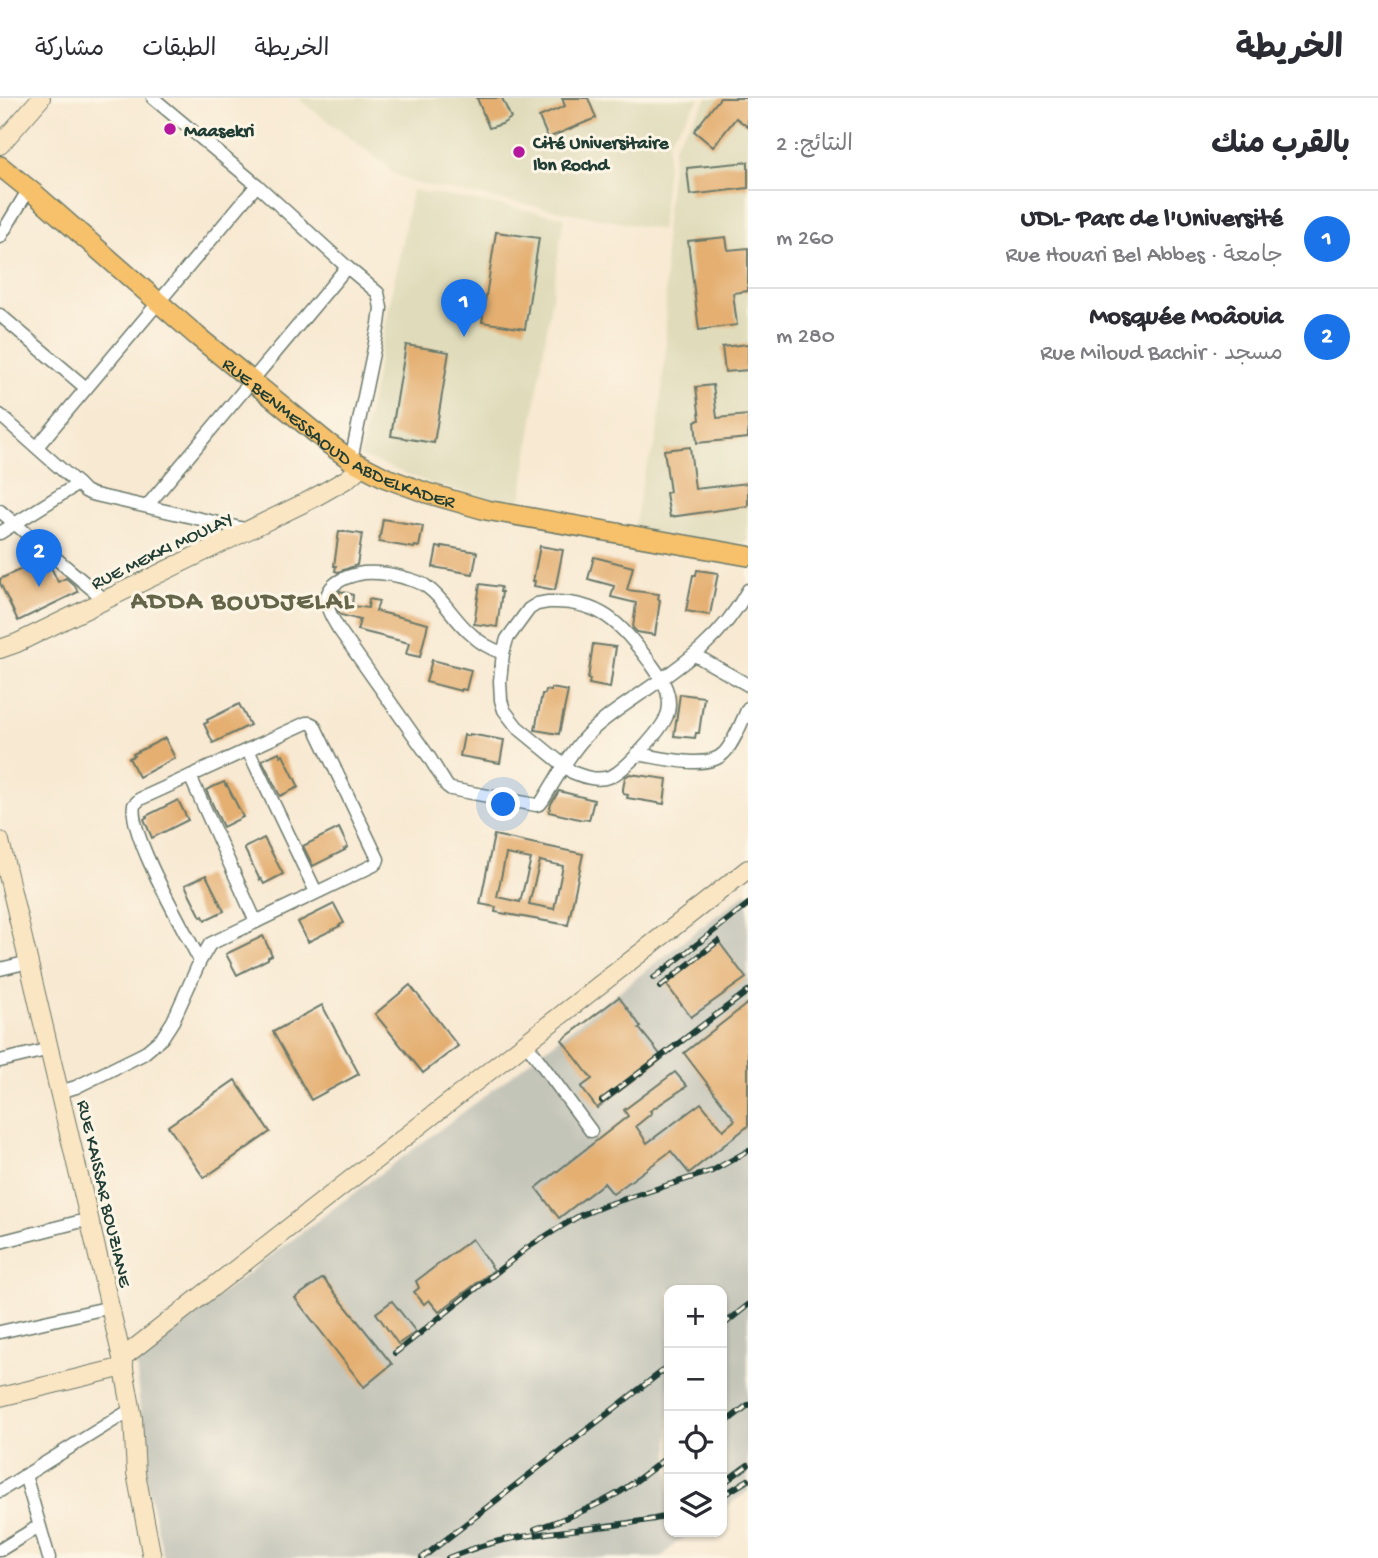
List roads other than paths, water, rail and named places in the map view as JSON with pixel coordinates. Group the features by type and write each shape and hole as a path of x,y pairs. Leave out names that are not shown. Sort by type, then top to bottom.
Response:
{"main road":[{"name":"RUE BENMESSAOUD ABDELKADER","path":"0,166 158,302 356,463 401,485 486,510 748,556"}],"street":[{"path":"0,145 41,98"},
{"path":"153,98 257,185 378,293 381,308 356,463"},
{"path":"37,447 257,185"},
{"path":"0,237 29,190"},
{"path":"147,506 347,267"},
{"path":"0,315 86,388"},
{"path":"0,415 91,494 249,530"},
{"name":"RUE MEKKI MOULAY","path":"31,636 310,500 347,479 356,463"},
{"path":"0,533 78,484"},
{"path":"0,511 106,600"},
{"path":"503,653 484,645 469,633 439,597 416,581 382,573 366,573 340,580 328,593 327,605 338,628 449,788 538,805 588,734 608,716 695,655 719,633 748,590"},
{"path":"537,604 580,604 594,608 617,623 629,635 663,679 668,694 667,716 620,771 610,777 583,777 572,772 517,727 504,710 500,681 503,653 507,639 529,608 537,604"},
{"path":"0,642 31,636"},
{"path":"0,649 31,636"},
{"path":"695,655 748,685"},
{"path":"637,754 684,761 702,762 715,759 724,753 730,744 748,708"},
{"path":"60,1092 76,1087 143,1054 162,1038 210,944 375,864 378,860 314,724 306,723 134,804 133,810 147,858 200,961"},
{"path":"248,750 316,892"},
{"path":"190,776 256,922"},
{"name":"RUE KAISSAR BOUZIANE","path":"0,841 123,1362 132,1409 136,1473 152,1558"},
{"path":"0,1397 123,1362 748,869"},
{"path":"0,969 29,962"},
{"path":"526,1043 591,1131"},
{"path":"0,1060 50,1048"},
{"path":"0,1242 90,1219"},
{"path":"0,1332 111,1307"},
{"path":"0,1491 132,1409"},
{"path":"25,1475 49,1558"},
{"path":"0,1550 39,1526"}],"railway":[{"path":"654,978 748,904"},
{"path":"660,987 718,941"},
{"path":"602,1101 748,991"},
{"path":"395,1353 527,1248 579,1216 712,1171 748,1151"},
{"path":"727,1322 748,1305"},
{"path":"422,1558 664,1370"},
{"path":"727,1421 748,1405"},
{"path":"535,1529 610,1498 664,1460"},
{"path":"727,1480 748,1465"},
{"path":"727,1493 748,1480"},
{"path":"448,1558 504,1540 664,1517"}],"place":[{"name":"Maasekri","path":"170,129"},
{"name":"Cité Universitaire Ibn Rochd","path":"519,152"},
{"name":"UDL- Parc de l'Université","path":"464,337"},
{"name":"Mosquée Moâouia","path":"39,587"}],"district":[{"name":"ADDA BOUDJELAL","path":"243,599"}]}
